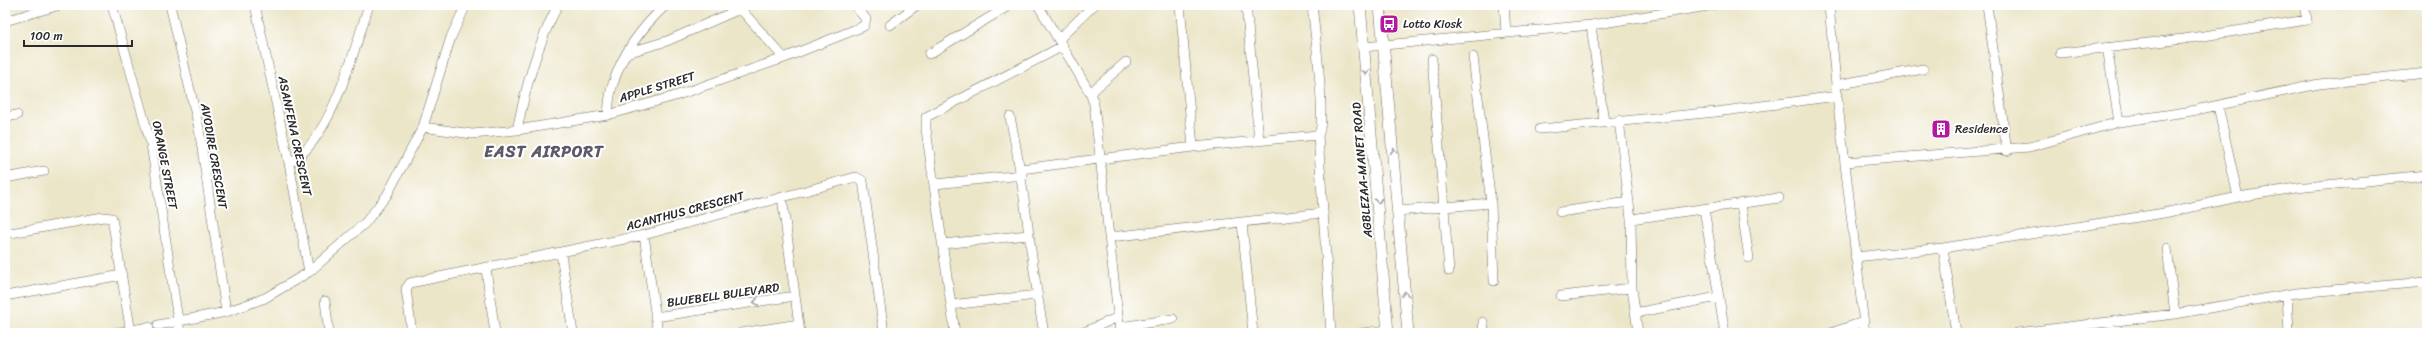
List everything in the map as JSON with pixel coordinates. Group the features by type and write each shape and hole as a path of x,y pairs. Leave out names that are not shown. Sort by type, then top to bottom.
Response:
{"main road":[{"name":"AGBLEZAA-MANET ROAD","path":"1360,5 1388,332"},
{"path":"1380,5 1408,333"}],"street":[{"path":"5,21 60,5"},
{"name":"ORANGE STREET","path":"112,5 151,144 180,333"},
{"name":"AVODIRE CRESCENT","path":"170,5 199,128 226,312"},
{"name":"ASANFENA CRESCENT","path":"255,5 289,163 309,272"},
{"path":"289,163 307,149 323,125 344,83 370,5"},
{"path":"114,333 131,332 226,312 265,298 309,272 365,223 387,195 423,126 451,37 466,5"},
{"path":"517,130 526,85 543,35 558,5"},
{"path":"608,115 612,84 627,52 649,20 666,5"},
{"name":"APPLE STREET","path":"423,126 472,134 517,130 608,115 675,96 784,58 864,26 866,19 854,5"},
{"path":"890,25 917,5"},
{"path":"929,54 1010,5"},
{"path":"1038,5 1090,93 1101,159 1120,330 1173,319"},
{"path":"955,333 926,117 1061,43 1094,5"},
{"path":"1180,5 1193,147"},
{"path":"1246,5 1259,140"},
{"path":"1312,5 1321,103 1321,129 1318,135 1331,333"},
{"path":"1504,5 1506,32"},
{"path":"1364,47 1506,32 1591,25 1714,5"},
{"path":"1829,5 1837,96 1865,333"},
{"path":"1987,5 2007,151"},
{"path":"2060,53 2184,39 2307,20 2304,5"},
{"path":"627,52 667,41 739,7 784,58"},
{"path":"1591,25 1604,122"},
{"path":"2107,48 2119,122"},
{"path":"1473,57 1491,204 1494,282"},
{"path":"1432,59 1449,271"},
{"path":"1090,93 1126,62"},
{"path":"1836,85 1923,69"},
{"path":"1845,162 1955,152 2007,151 2041,145 2119,122 2218,106 2319,84 2427,72"},
{"path":"1540,129 1619,120 1716,112 1837,96"},
{"path":"2218,106 2238,197"},
{"path":"5,117 17,115"},
{"path":"1010,117 1022,172 1028,235 1044,333"},
{"path":"1619,120 1631,218 1632,288 1638,333"},
{"path":"935,184 1193,147 1318,135"},
{"path":"5,178 44,171"},
{"path":"1856,257 1943,248 2164,214 2238,197 2296,188 2427,175"},
{"name":"ACANTHUS CRESCENT","path":"412,333 406,285 561,254 644,235 856,177 863,181 884,333"},
{"path":"741,333 799,329 782,198"},
{"path":"1631,218 1779,198"},
{"path":"1560,212 1629,202"},
{"path":"1398,211 1444,209 1491,204"},
{"path":"1741,204 1749,258"},
{"path":"1704,209 1725,333"},
{"path":"1110,237 1322,213"},
{"path":"5,234 103,217 112,218 131,332"},
{"path":"1242,223 1253,333"},
{"path":"644,235 658,333"},
{"path":"943,244 1028,235"},
{"path":"1943,248 1956,333"},
{"path":"2167,248 2175,314"},
{"path":"561,254 573,333"},
{"path":"486,269 495,333"},
{"path":"5,296 122,275"},
{"path":"2017,333 2175,314 2287,295 2427,282"},
{"path":"1561,296 1632,288"},
{"path":"951,306 1037,295"},
{"path":"2287,295 2289,333"},
{"name":"BLUEBELL BULEVARD","path":"655,317 795,296"},
{"path":"1635,313 1718,297"},
{"path":"325,301 329,333"},
{"path":"1082,333 1118,317"},
{"path":"2115,321 2118,333"},
{"path":"1483,322 1484,333"},
{"path":"1831,333 1863,322"},
{"path":"1362,333 1388,332"}],"place":[{"name":"Lotto Kiosk","path":"1389,24"},
{"name":"Residence","path":"1941,129"}],"district":[{"name":"EAST AIRPORT","path":"544,151"}]}
